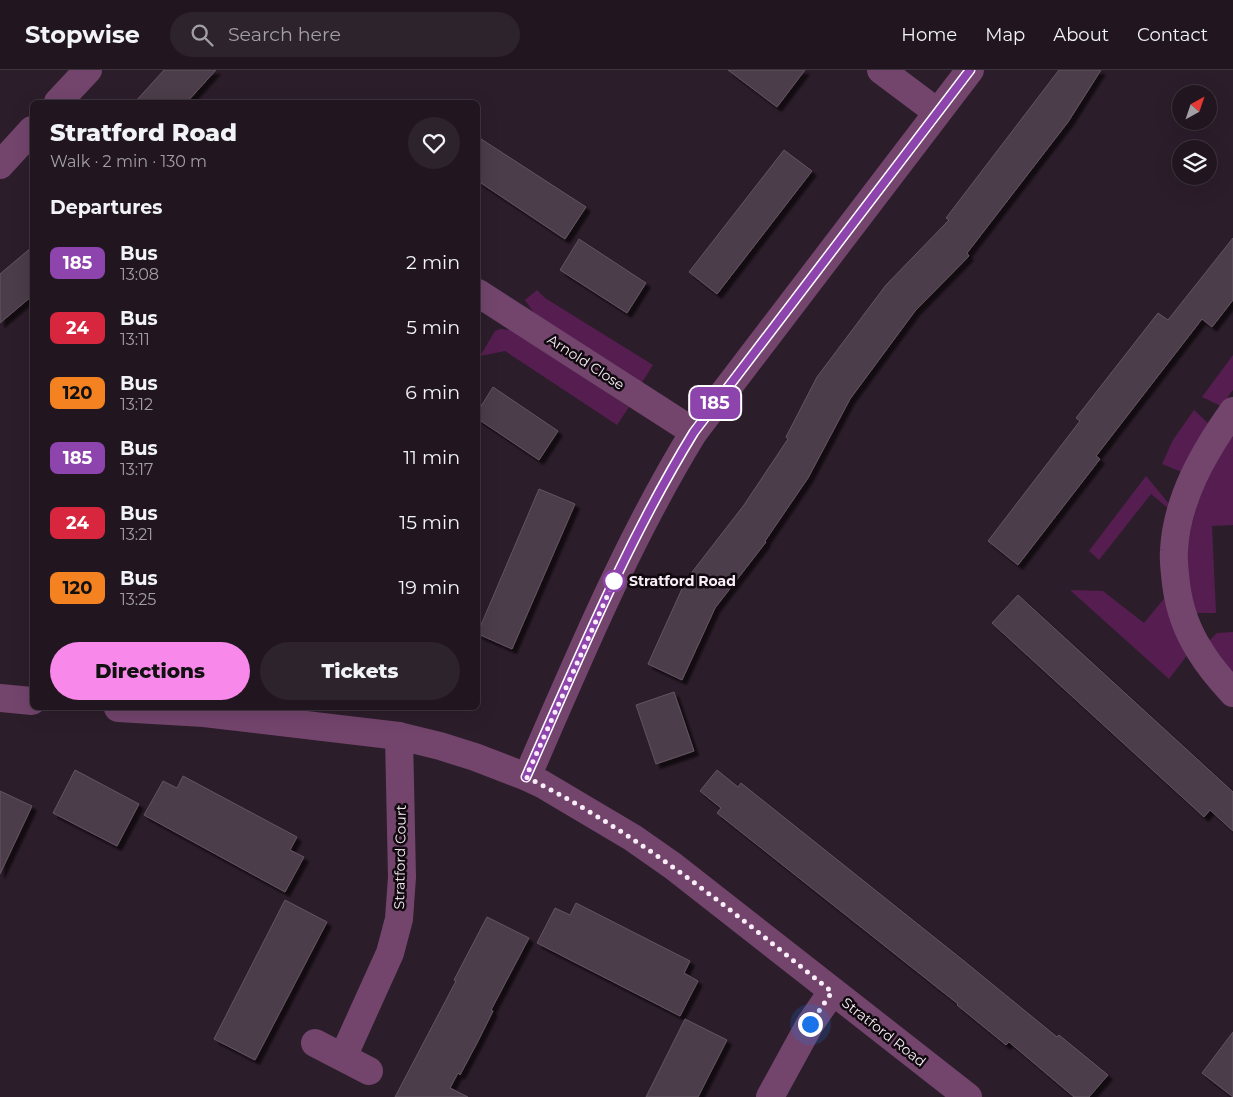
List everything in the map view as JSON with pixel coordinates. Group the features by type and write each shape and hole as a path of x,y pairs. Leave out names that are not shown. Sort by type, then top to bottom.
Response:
{"street":[{"path":"60,100 88,70"},
{"path":"881,70 938,112"},
{"path":"526,777 606,596 675,463 694,432 970,70"},
{"path":"0,165 30,132"},
{"name":"Arnold Close","path":"480,294 694,432"},
{"path":"1233,412 1199,466 1189,487 1182,506 1174,550 1178,598 1189,630 1200,651 1233,693"},
{"path":"0,698 30,701"},
{"name":"Stratford Road","path":"152,710 204,713 398,736 475,756 526,777 633,838 673,866 968,1097"},
{"name":"Stratford Court","path":"343,1057 390,953 399,919 402,877 398,736"},
{"path":"770,1097 810,1024 832,992"},
{"path":"315,1043 369,1070"}],"shaded area":[{"path":"537,290 545,298 653,365 641,384 534,313 525,300"},
{"path":"500,329 519,333 629,407 617,425 505,351 480,356 495,331"},
{"path":"1233,355 1233,390 1221,406 1202,397"},
{"path":"1194,410 1209,424 1182,472 1162,464 1173,440"},
{"path":"1233,433 1233,525 1212,526 1216,613 1197,613 1189,583 1188,568 1189,538 1192,523 1206,477"},
{"path":"1146,476 1170,505 1169,509 1151,494 1099,560 1089,551"},
{"path":"1070,590 1103,591 1144,623 1167,595 1188,654 1169,679"},
{"path":"1233,632 1233,673 1209,641 1217,633"}],"building":[{"path":"164,70 216,70 189,100 137,100"},
{"path":"728,70 805,70 777,107"},
{"path":"1059,70 1101,70 1068,122 967,253 969,256 915,311 850,399 808,478 766,542 715,608 682,680 648,664 686,580 744,505 788,439 786,437 817,377 886,285 949,220 946,218"},
{"path":"480,138 586,207 565,239 480,182"},
{"path":"784,150 812,171 717,294 689,272"},
{"path":"1233,238 1233,300 1212,327 1202,319 1096,456 1100,459 1018,565 988,541 1080,421 1076,418 1158,313 1168,320"},
{"path":"579,239 646,283 627,313 560,270"},
{"path":"30,249 30,298 0,323 0,274"},
{"path":"493,387 558,431 539,460 480,420 480,408"},
{"path":"539,489 575,504 512,649 480,635 480,627"},
{"path":"1018,595 1233,792 1233,831 1210,810 1204,817 992,623"},
{"path":"674,692 694,751 656,764 636,705"},
{"path":"75,770 139,804 117,846 53,813"},
{"path":"717,770 738,787 741,783 1057,1037 1059,1035 1108,1075 1089,1097 1074,1097 1009,1042 1006,1045 958,1004 717,813 721,808 700,791"},
{"path":"183,776 297,837 290,850 304,857 285,892 144,815 163,781 177,788"},
{"path":"0,791 32,806 0,874"},
{"path":"285,900 327,922 255,1060 214,1039"},
{"path":"576,903 690,961 684,973 698,981 680,1016 537,943 555,908 570,915"},
{"path":"487,917 529,938 491,1010 493,1011 477,1043 460,1075 458,1073 450,1088 468,1097 395,1097 456,981 454,980"},
{"path":"685,1019 727,1040 698,1097 646,1097"},
{"path":"1233,1032 1233,1097 1202,1073"}],"bus line":[{"name":"185","path":"526,777 606,596 675,463 694,432 970,70"}],"place":[{"name":"Stratford Road","path":"614,581"}],"route":[{"path":"614,581 526,777 542,784 633,838 673,866 832,992 810,1024"}]}
